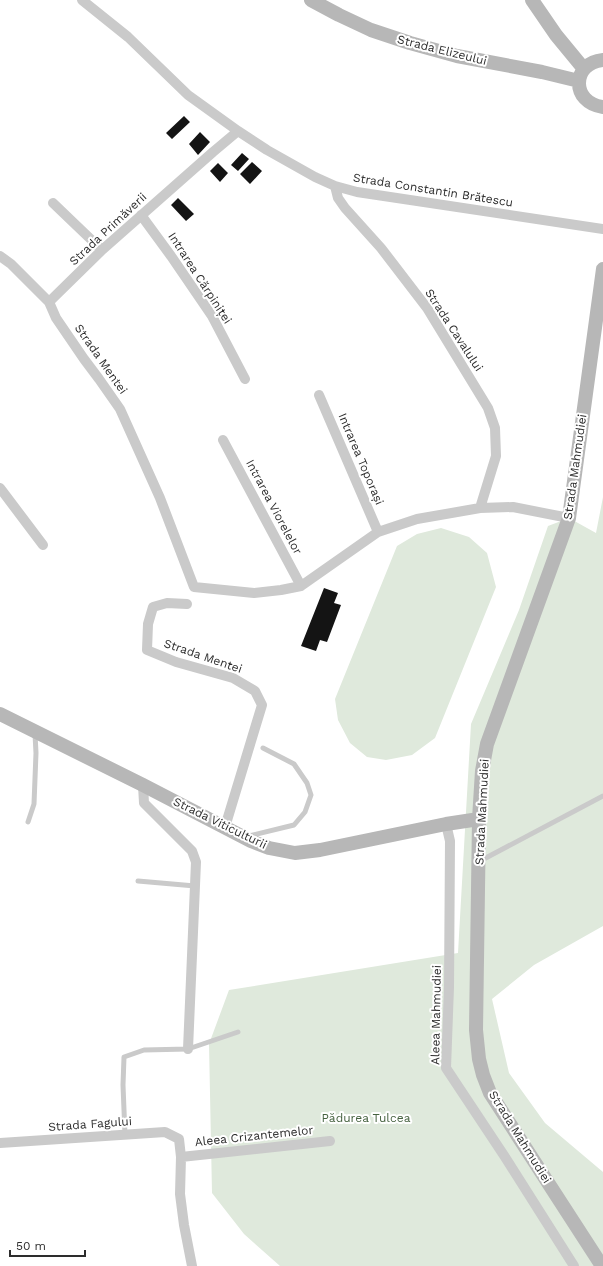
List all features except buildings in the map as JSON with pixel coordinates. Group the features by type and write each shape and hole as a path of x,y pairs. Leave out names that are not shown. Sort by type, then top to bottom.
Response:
{"main road":[{"name":"Strada Elizeului","path":"311,0 371,30 410,43 457,56 542,72 581,75"},
{"path":"532,0 581,75"},
{"path":"603,60 590,64 581,75 580,89 583,97 588,102 596,106 603,107"},
{"name":"Strada Mahmudiei","path":"602,1266 490,1093 479,1059 476,1030 479,819 482,771 486,744 569,518 603,269"},
{"name":"Strada Viticulturii","path":"0,714 244,837 269,848 295,853 320,850 446,824 479,819"}],"street":[{"name":"Strada Constantin Brătescu","path":"82,0 128,37 188,95 267,150 335,186 357,192 603,229"},
{"name":"Strada Primăverii","path":"49,302 102,250 238,131"},
{"name":"Strada Cavalului","path":"335,186 338,198 345,208 381,248 427,308 488,408 495,428 496,456 480,508"},
{"path":"53,203 102,250"},
{"name":"Intrarea Cărpiniței","path":"141,215 172,256 212,316 245,379"},
{"path":"0,256 16,269 49,302"},
{"name":"Strada Mentei","path":"49,302 56,318 120,409 160,498 194,587 254,593 301,586"},
{"name":"Intrarea Toporași","path":"320,395 378,532"},
{"name":"Intrarea Viorelelor","path":"223,440 301,586"},
{"path":"0,488 44,545"},
{"path":"301,586 378,532 417,519 480,508 513,507 569,518"},
{"name":"Strada Mentei","path":"187,604 167,603 153,607 148,624 147,650 176,662 233,678 255,691 262,705 225,827"},
{"path":"143,785 144,803 192,851 196,862 188,1049"},
{"name":"Aleea Mahmudiei","path":"446,824 450,841 449,987 446,1068 505,1157 574,1266"},
{"name":"Strada Fagului","path":"0,1143 165,1132 179,1139 181,1157"},
{"name":"Aleea Crizantemelor","path":"181,1157 330,1141"},
{"path":"181,1157 180,1194 192,1266"}],"lane":[{"path":"28,822 34,804 36,753 35,731"},
{"path":"244,837 294,825 305,812 311,795 307,783 294,764 263,748"},
{"path":"479,862 603,796"},
{"path":"138,881 195,886"},
{"path":"125,1135 123,1085 124,1057 144,1050 188,1049 238,1032"}],"green space":[{"name":"Pădurea Tulcea","path":"603,497 603,926 534,965 492,999 509,1073 545,1123 603,1172 603,1266 280,1266 244,1234 212,1193 209,1044 229,990 458,953 471,724 519,610 548,526 569,518 596,533"},
{"path":"441,528 469,537 487,553 496,587 435,738 412,755 386,760 367,757 350,743 338,720 335,699 397,546 417,534"}]}
